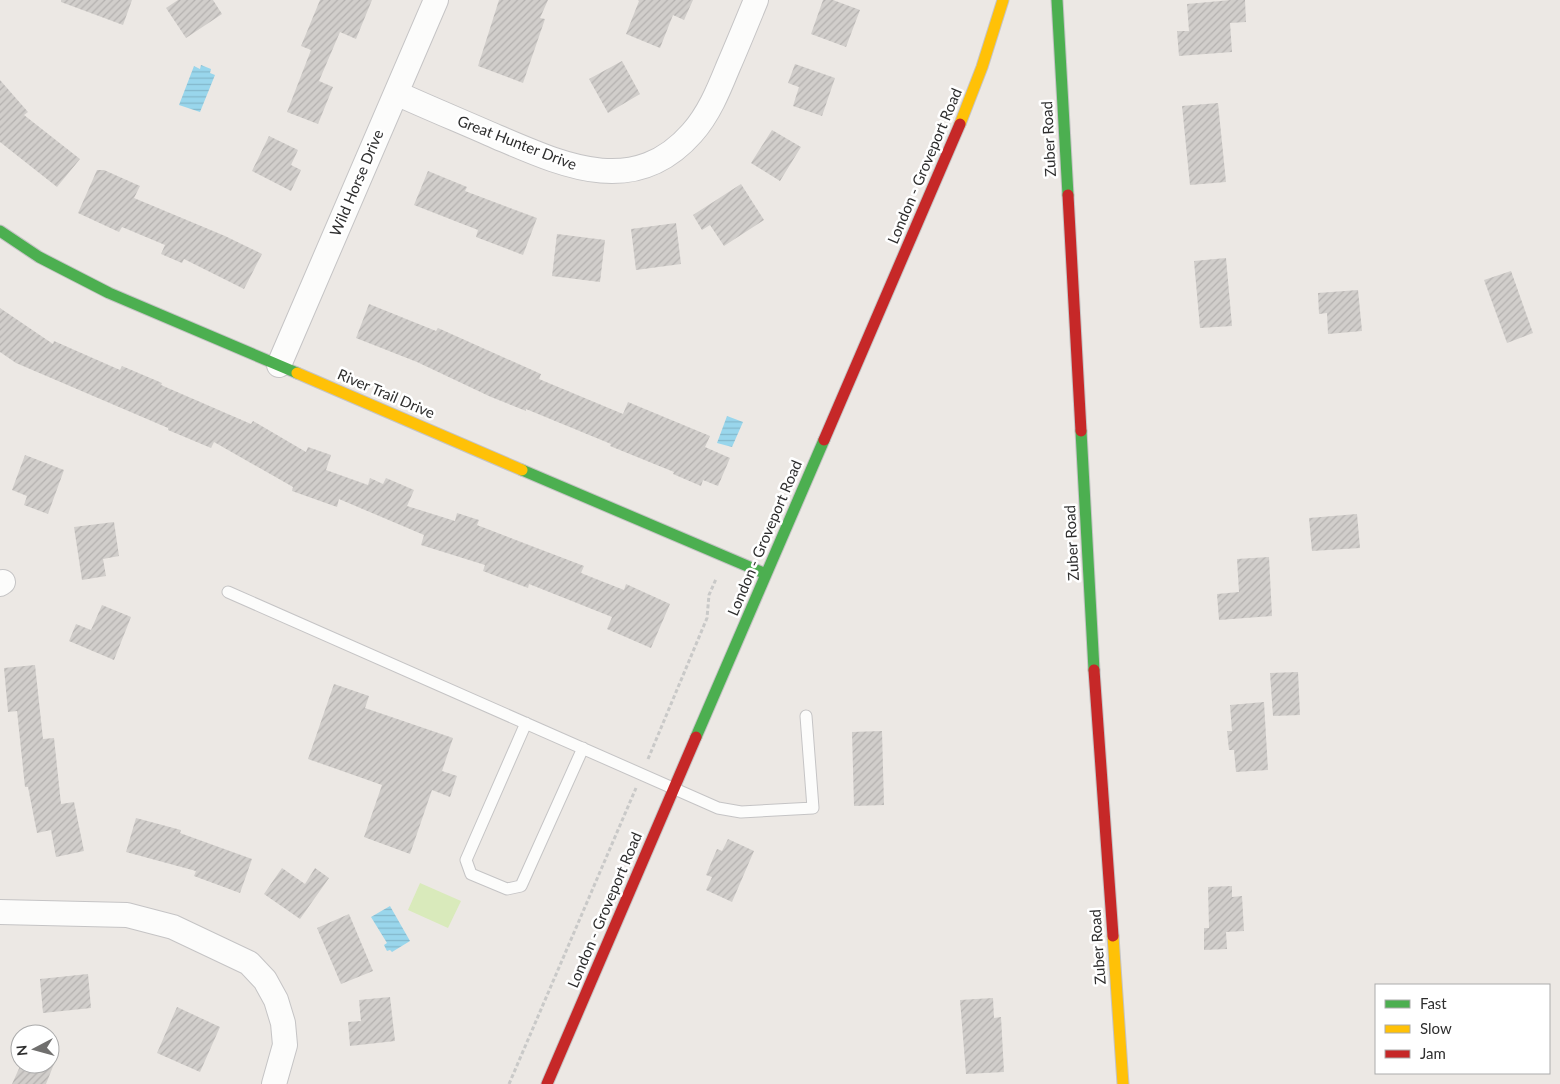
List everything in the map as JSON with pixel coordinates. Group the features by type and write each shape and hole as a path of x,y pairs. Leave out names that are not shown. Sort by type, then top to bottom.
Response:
{"street":[{"name":"Wild Horse Drive","path":"279,365 436,0"},
{"name":"Great Hunter Drive","path":"396,93 556,162 586,169 617,172 648,165 675,150 693,132 714,101 756,0"},
{"name":"London - Groveport Road","path":"547,1084 955,136 982,67 1002,0"},
{"name":"Zuber Road","path":"1057,0 1091,620 1122,1084"},
{"name":"River Trail Drive","path":"0,231 16,244 62,270 109,293 766,574"},
{"path":"0,912 127,915 173,927 249,963 265,980 276,1000 283,1023 285,1045 274,1084"}],"lane":[{"path":"228,592 718,808 740,812 813,808 806,716"},
{"path":"526,723 466,860 472,874 480,878 507,889 521,886 584,748"}],"path":[{"path":"510,1084 707,618 709,595 726,557"}],"green space":[{"path":"420,883 461,901 448,928 408,910"}],"water":[{"path":"201,65 211,69 210,73 215,75 200,112 179,105 194,66 200,69"},
{"path":"727,416 743,422 732,447 717,443"},
{"path":"390,906 410,941 392,952 390,950 387,951 384,945 387,943 371,917"}],"building":[{"path":"61,0 132,0 123,25 61,2"},
{"path":"178,0 213,0 222,14 186,38 166,8"},
{"path":"320,0 372,0 356,39 340,32 319,81 333,87 318,124 287,112 311,50 301,46"},
{"path":"499,0 548,0 540,18 545,19 523,83 478,66"},
{"path":"638,0 693,0 684,20 673,15 660,48 626,34"},
{"path":"823,0 833,0 860,10 846,47 811,34"},
{"path":"1245,0 1246,22 1230,23 1232,52 1179,56 1177,31 1189,31 1187,4"},
{"path":"622,61 640,94 608,113 589,79"},
{"path":"795,64 835,78 822,116 793,106 799,87 788,83"},
{"path":"0,80 28,112 24,115 80,159 57,187 0,142"},
{"path":"1218,103 1226,182 1190,185 1182,106"},
{"path":"772,130 801,147 780,181 751,163"},
{"path":"269,136 298,150 291,165 301,170 291,191 252,171"},
{"path":"97,170 104,170 140,186 134,198 225,236 262,254 244,289 184,259 182,263 161,254 165,245 122,227 119,232 78,213"},
{"path":"428,171 467,187 465,191 537,218 523,255 476,237 478,230 414,205"},
{"path":"741,184 764,220 724,246 710,225 702,230 693,215"},
{"path":"676,223 681,264 636,270 631,229"},
{"path":"557,234 605,240 600,282 552,276"},
{"path":"1226,258 1232,326 1200,328 1194,261"},
{"path":"1511,271 1533,333 1507,343 1484,280"},
{"path":"1358,290 1362,331 1328,334 1327,313 1319,314 1318,293"},
{"path":"369,304 436,331 438,328 541,374 539,379 623,414 628,402 710,436 705,447 730,458 718,486 703,480 701,486 673,474 674,472 610,446 611,444 526,409 526,411 491,397 417,362 356,338"},
{"path":"0,308 53,344 54,341 120,370 122,366 251,424 253,421 306,452 308,447 331,455 326,470 368,485 370,478 383,484 386,478 414,490 407,506 455,521 457,513 479,520 477,525 584,566 581,573 624,590 626,584 670,604 651,648 607,629 612,617 529,584 528,588 483,571 485,565 421,545 424,535 339,499 337,507 292,491 293,487 214,442 211,448 16,363 0,352"},
{"path":"25,455 64,470 48,514 24,505 27,496 12,490"},
{"path":"1357,514 1360,548 1312,551 1309,518"},
{"path":"114,522 119,556 103,559 106,576 82,580 74,527"},
{"path":"1269,557 1272,616 1219,620 1217,594 1239,592 1237,559"},
{"path":"102,605 131,617 114,660 69,641 76,624 91,630"},
{"path":"35,665 43,739 54,738 61,804 74,802 84,851 56,857 51,830 37,833 28,787 25,787 17,711 8,712 4,668"},
{"path":"1298,672 1300,715 1273,716 1270,673"},
{"path":"334,684 369,696 365,708 453,738 442,771 457,776 450,797 432,790 410,854 364,837 382,785 308,759"},
{"path":"1264,702 1268,770 1236,772 1234,750 1229,750 1227,731 1232,731 1230,705"},
{"path":"882,731 884,805 854,806 852,732"},
{"path":"136,818 181,830 180,833 252,859 240,893 194,876 196,871 126,852"},
{"path":"728,839 754,851 732,902 706,890 712,877 706,875 717,849 722,851"},
{"path":"282,868 305,884 315,868 329,878 300,919 264,894"},
{"path":"1232,886 1232,897 1242,896 1244,931 1226,932 1227,949 1204,950 1204,928 1209,928 1208,887"},
{"path":"349,914 373,971 341,984 317,928"},
{"path":"88,974 91,1008 43,1013 40,979"},
{"path":"390,997 395,1041 350,1046 348,1022 361,1021 359,1000"},
{"path":"993,998 994,1018 1001,1017 1004,1072 966,1074 960,1000"},
{"path":"177,1007 220,1027 200,1072 157,1053"},
{"path":"16,1074 50,1074 46,1084 12,1084"}],"traffic: fast":[{"path":"1057,0 1068,195"},
{"path":"0,231 39,257 109,293 297,373"},
{"path":"1081,431 1094,670"},
{"path":"696,737 824,440"},
{"path":"522,470 766,574"}],"traffic: slow":[{"path":"960,124 982,67 1003,0"},
{"path":"297,373 522,470"},
{"path":"1113,936 1123,1084"}],"traffic: jam":[{"path":"824,440 960,124"},
{"path":"1068,195 1081,431"},
{"path":"1094,670 1113,936"},
{"path":"547,1084 696,737"}]}
